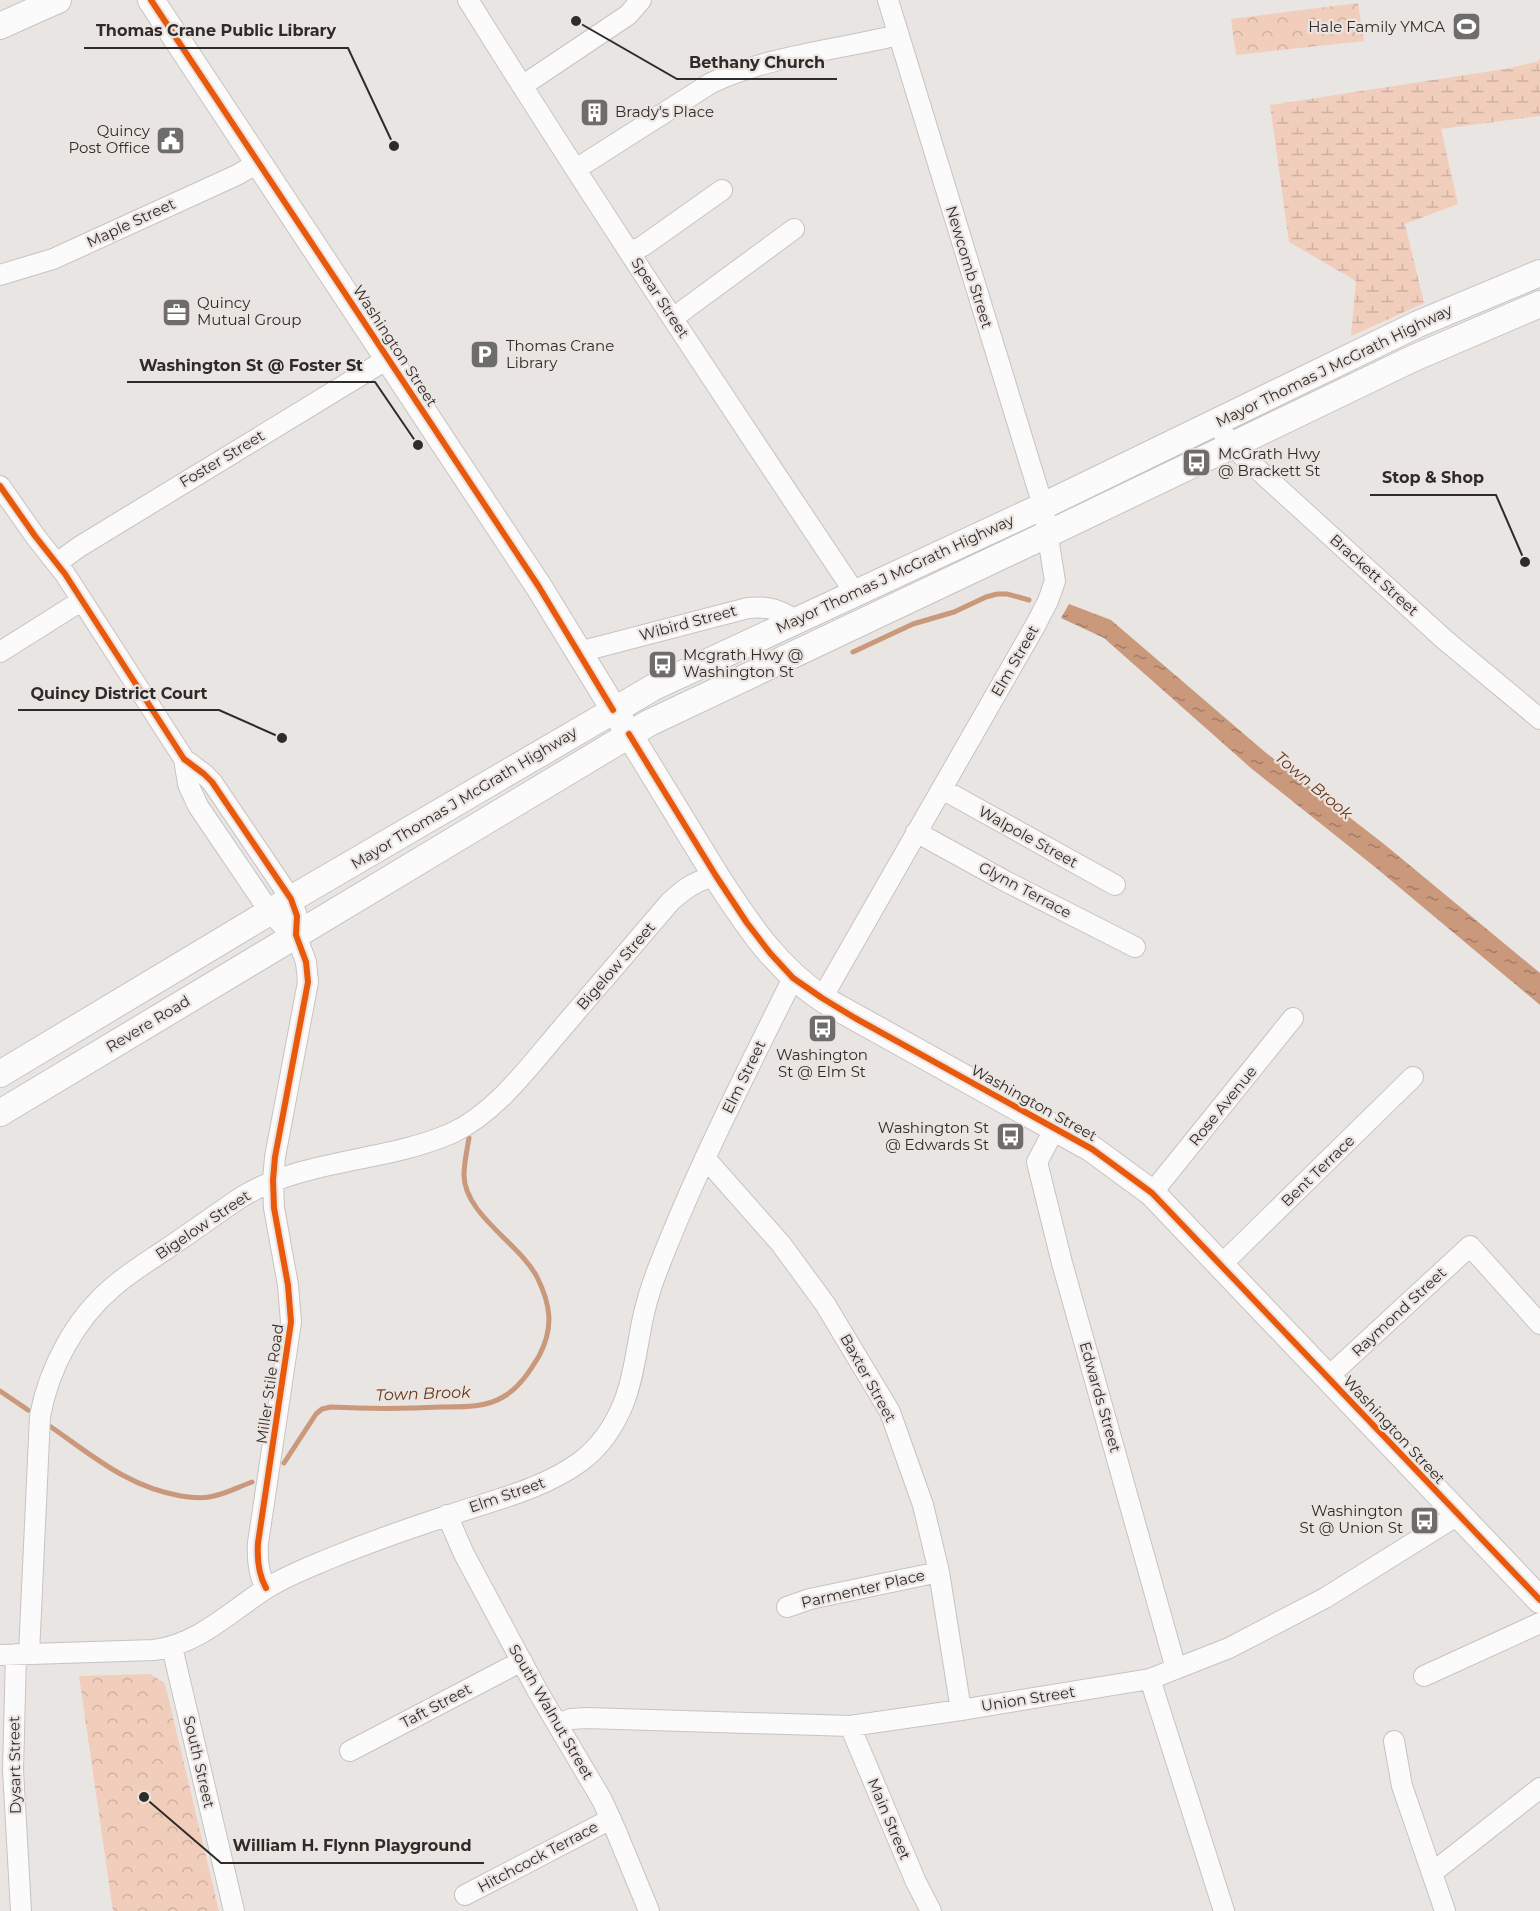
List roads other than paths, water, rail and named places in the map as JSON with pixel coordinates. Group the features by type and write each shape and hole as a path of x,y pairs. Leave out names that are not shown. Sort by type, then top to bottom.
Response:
{"main road":[{"path":"0,26 58,0"},
{"name":"Washington Street","path":"151,0 539,587 716,876 770,953 793,978 822,998 1092,1149 1152,1193 1540,1600"},
{"name":"Mayor Thomas J McGrath Highway","path":"280,906 660,684 1043,507 1419,324 1540,273"},
{"name":"Mayor Thomas J McGrath Highway","path":"296,935 628,734 681,706 1048,534 1414,358 1540,304"},
{"path":"0,1074 280,906"},
{"name":"Revere Road","path":"0,1113 296,935"}],"street":[{"name":"Spear Street","path":"468,0 673,318 855,593"},
{"path":"522,86 628,15 641,0"},
{"name":"Newcomb Street","path":"888,0 1043,507 1048,534"},
{"path":"576,169 711,83 733,73 898,35"},
{"name":"Maple Street","path":"0,275 53,259 237,175 259,162"},
{"path":"630,252 643,246 722,190"},
{"path":"673,318 794,230"},
{"name":"Foster Street","path":"57,563 79,547 388,358"},
{"name":"Brackett Street","path":"1216,423 1232,446 1445,640 1540,719"},
{"path":"0,486 57,563 184,759 188,784 193,795 280,906 288,931 296,935"},
{"name":"Elm Street","path":"822,998 1048,601 1055,581 1048,534"},
{"path":"0,652 81,601"},
{"name":"Wibird Street","path":"579,652 748,608 766,607 780,611 796,620"},
{"name":"Walpole Street","path":"942,789 1115,885"},
{"name":"Glynn Terrace","path":"916,832 1007,882 1135,947"},
{"name":"Bigelow Street","path":"15,1654 39,1424 46,1389 66,1346 81,1321 111,1288 240,1198 273,1180 423,1144 454,1132 482,1114 529,1066 670,902 701,879 716,876"},
{"name":"Miller Stile Road","path":"266,1588 258,1564 258,1543 291,1322 288,1285 274,1208 273,1180 275,1157 308,982 306,962 296,935"},
{"name":"Elm Street","path":"15,1654 154,1650 172,1647 196,1637 266,1588 297,1572 368,1543 447,1515 529,1490 557,1477 582,1461 599,1444 614,1423 624,1402 631,1380 644,1312 661,1261 705,1158 793,978"},
{"name":"Rose Avenue","path":"1152,1193 1293,1018"},
{"name":"Bent Terrace","path":"1222,1264 1413,1077"},
{"name":"Edwards Street","path":"1055,1128 1037,1162 1062,1263 1176,1669"},
{"name":"Baxter Street","path":"705,1158 782,1244 825,1304 890,1412 923,1505 939,1572 961,1710"},
{"name":"Raymond Street","path":"1328,1377 1470,1246 1540,1324"},
{"name":"South Walnut Street","path":"447,1515 458,1543 611,1819 649,1911"},
{"name":"Union Street","path":"557,1724 571,1719 586,1718 850,1726 1149,1679 1229,1648 1325,1598 1458,1515"},
{"name":"Parmenter Place","path":"787,1607 810,1599 939,1572"},
{"path":"1424,1676 1540,1623"},
{"name":"South Street","path":"172,1647 234,1911"},
{"name":"Dysart Street","path":"15,1654 14,1770 21,1911"},
{"name":"Taft Street","path":"350,1751 522,1661"},
{"path":"1149,1679 1224,1911"},
{"name":"Main Street","path":"850,1726 916,1882 931,1911"},
{"path":"1394,1741 1402,1786 1445,1911"},
{"path":"1432,1873 1540,1788"},
{"name":"Hitchcock Terrace","path":"465,1895 611,1819"}],"water":[{"path":"1069,604 1111,620 1265,752 1384,844 1540,973 1540,1005 1375,867 1252,769 1104,638 1061,618"}],"waterway":[{"name":"Town Brook","path":"853,652 913,624 954,612 986,597 1007,594 1029,600"},
{"name":"Town Brook","path":"284,1463 316,1414 322,1409 481,1405 496,1401 514,1389 539,1356 549,1326 545,1297 529,1265 483,1216 466,1189 464,1170 469,1138"},
{"name":"Town Brook","path":"0,1391 28,1410"},
{"name":"Town Brook","path":"51,1427 112,1469 144,1486 162,1492 205,1498 220,1495 252,1482"}],"place":[{"name":"Bethany Church","path":"576,21"},
{"name":"Hale Family YMCA","path":"1466,27"},
{"name":"Brady's Place","path":"594,112"},
{"name":"Quincy Post Office","path":"171,140"},
{"name":"Thomas Crane Public Library","path":"394,146"},
{"name":"Quincy Mutual Group","path":"176,312"},
{"name":"Thomas Crane Library","path":"485,355"},
{"name":"Washington St @ Foster St","path":"418,445"},
{"name":"McGrath Hwy @ Brackett St","path":"1197,463"},
{"name":"Stop & Shop","path":"1525,562"},
{"name":"Mcgrath Hwy @ Washington St","path":"662,664"},
{"name":"Quincy District Court","path":"282,738"},
{"name":"Washington St @ Elm St","path":"822,1028"},
{"name":"Washington St @ Edwards St","path":"1010,1137"},
{"name":"Washington St @ Union St","path":"1424,1520"},
{"name":"William H. Flynn Playground","path":"144,1797"}]}
